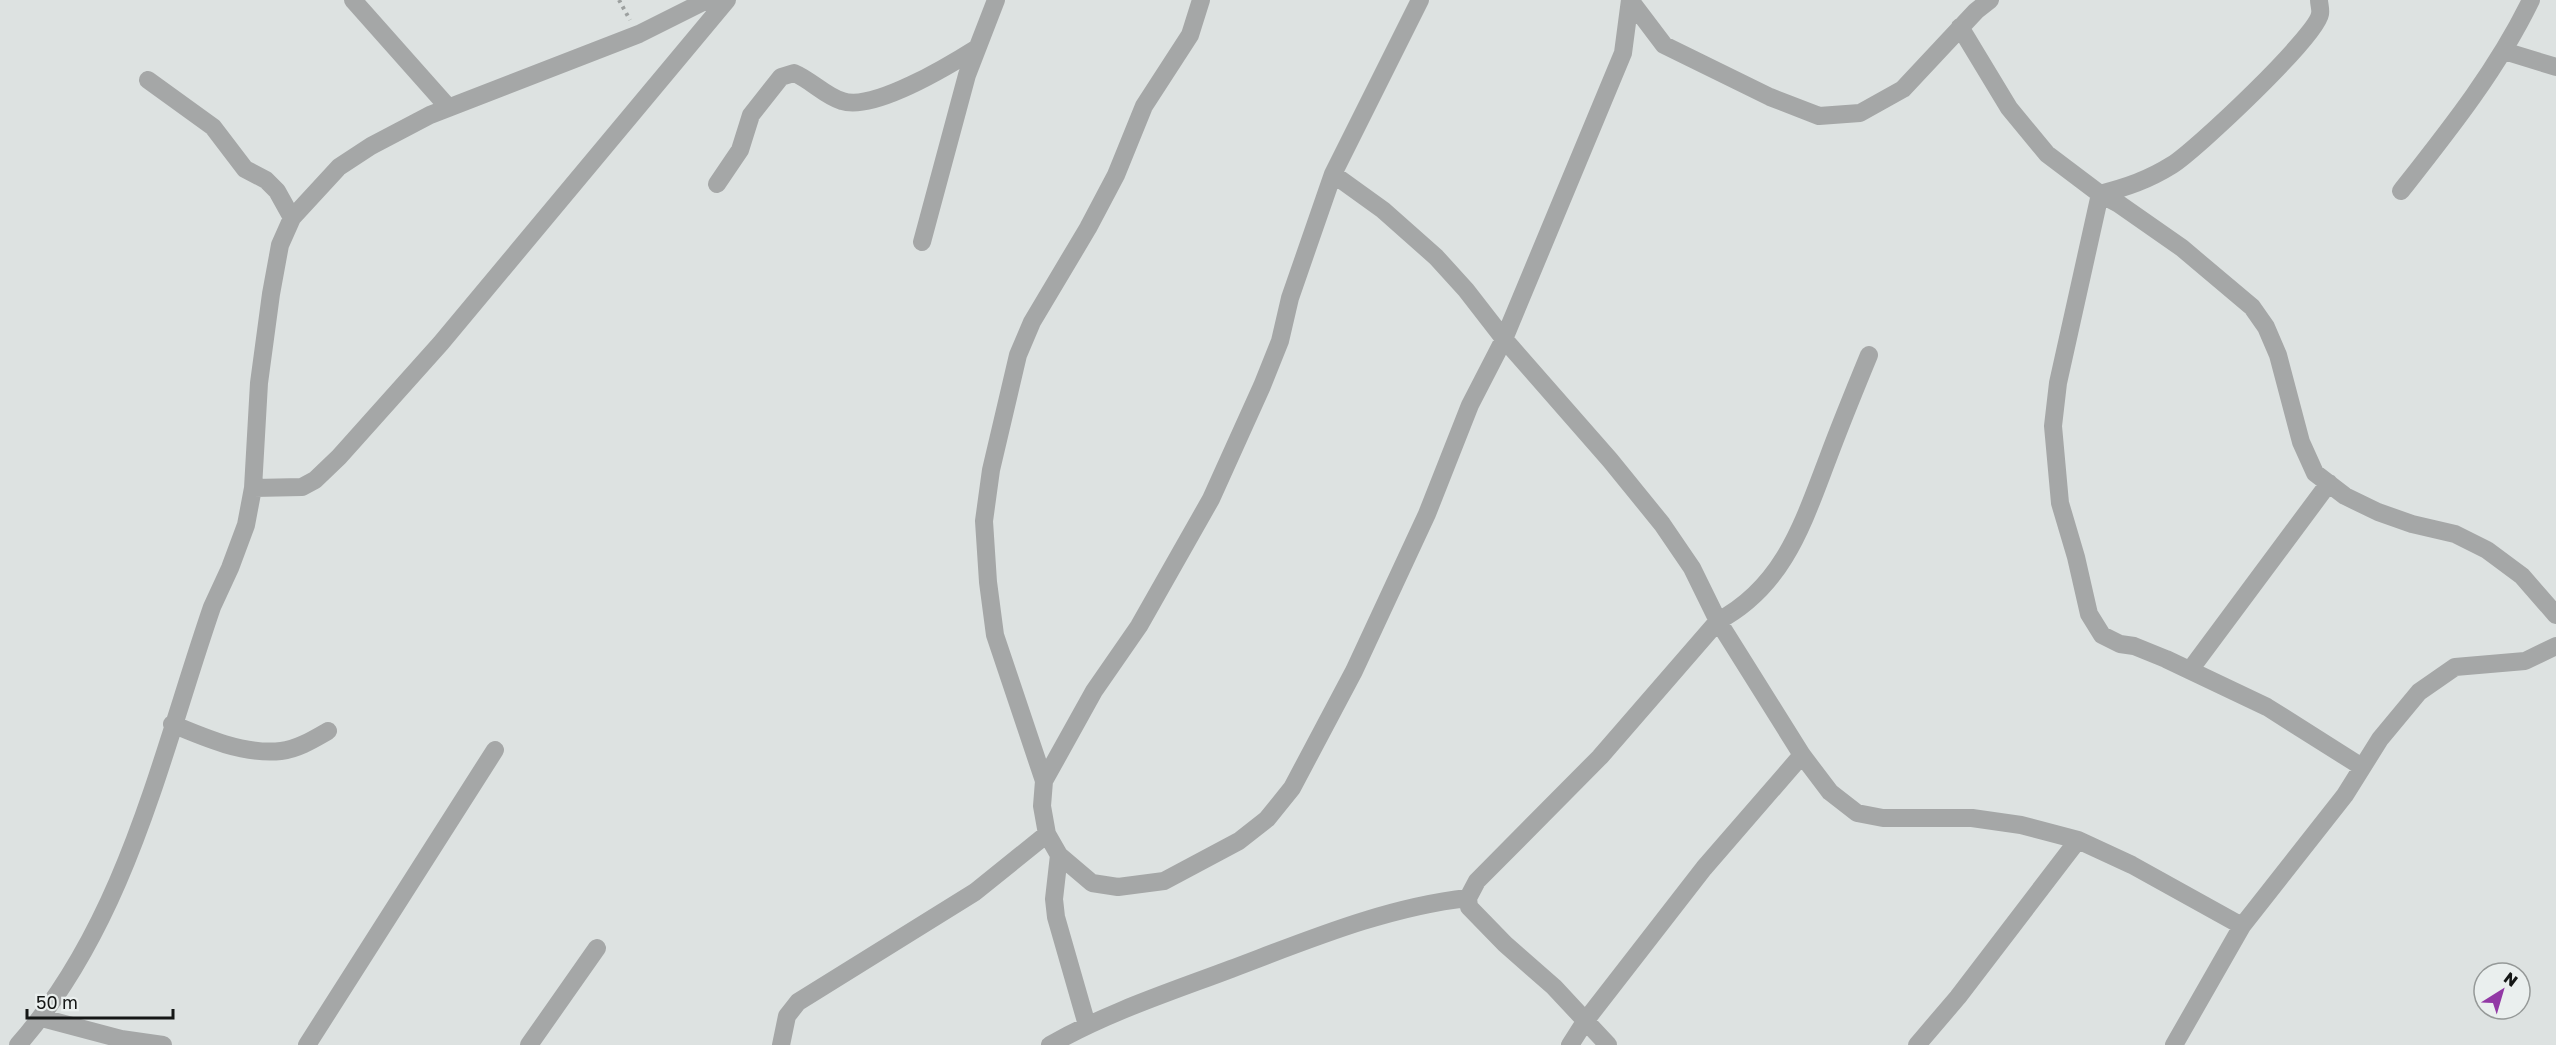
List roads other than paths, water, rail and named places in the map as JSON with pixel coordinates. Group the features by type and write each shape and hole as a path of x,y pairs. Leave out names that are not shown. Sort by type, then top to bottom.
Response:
{"street":[{"path":"353,0 448,107"},
{"path":"18,1045 42,1018 70,977 132,852 212,607 246,525 253,488 259,383 271,294 280,245 292,218 339,167 371,146 448,107 639,34 707,0"},
{"path":"253,488 302,487 315,480 339,457 441,343 727,0"},
{"path":"922,242 967,75 996,0"},
{"path":"1200,0 1190,35 1144,106 1116,175 1088,228 1032,322 1018,356 991,470 984,520 988,582 995,636 1044,782 1042,806 1047,834 1059,855 1092,883 1118,887 1164,880 1239,841 1267,819 1293,788 1354,671 1426,514 1470,405 1504,339 1623,53 1630,0 1664,45 1770,97 1819,116 1860,113 1904,89 1960,27 1990,0"},
{"path":"1044,782 1094,691 1138,626 1210,499 1262,386 1280,340 1290,298 1333,174 1420,0"},
{"path":"2100,194 2139,184 2174,163 2210,132 2305,39 2320,15 2319,0"},
{"path":"2401,191 2461,114 2504,51 2531,0"},
{"path":"1960,27 2009,108 2047,154 2100,194 2182,248 2252,306 2266,327 2278,355 2301,442 2315,473 2345,496 2379,512 2412,524 2455,534 2487,550 2522,576 2556,615"},
{"path":"717,184 740,150 751,115 781,77 795,73 842,101 861,102 930,77 977,48"},
{"path":"2504,51 2556,67"},
{"path":"148,80 213,127 246,169 266,180 277,191 292,218"},
{"path":"1333,174 1383,210 1421,243 1466,290 1504,339 1610,459 1662,524 1692,568 1718,621 1802,755 1830,792 1857,813 1883,818 1972,818 2021,825 2078,840 2132,865 2242,926"},
{"path":"2100,194 2058,383 2053,426 2060,503 2076,557 2089,615 2102,635 2190,670 2267,707 2362,767"},
{"path":"1608,1045 1530,964 1505,944 1469,907 1468,898 1477,881 1600,757 1718,621 1737,611 1757,594 1792,547 1869,355"},
{"path":"2190,670 2329,483"},
{"path":"2174,1045 2242,926 2345,795 2380,739 2419,692 2455,668 2525,661 2556,646"},
{"path":"172,724 254,751 282,751 306,744 328,730"},
{"path":"307,1045 495,750"},
{"path":"1570,1045 1586,1020 1704,868 1802,755"},
{"path":"781,1045 787,1017 798,1002 975,892 1047,834"},
{"path":"1917,1045 1958,997 2078,840"},
{"path":"1059,855 1053,899 1087,1025"},
{"path":"1050,1045 1130,1006 1324,934 1436,902 1468,898"},
{"path":"530,1045 597,948"},
{"path":"42,1018 121,1039 163,1045"}]}
